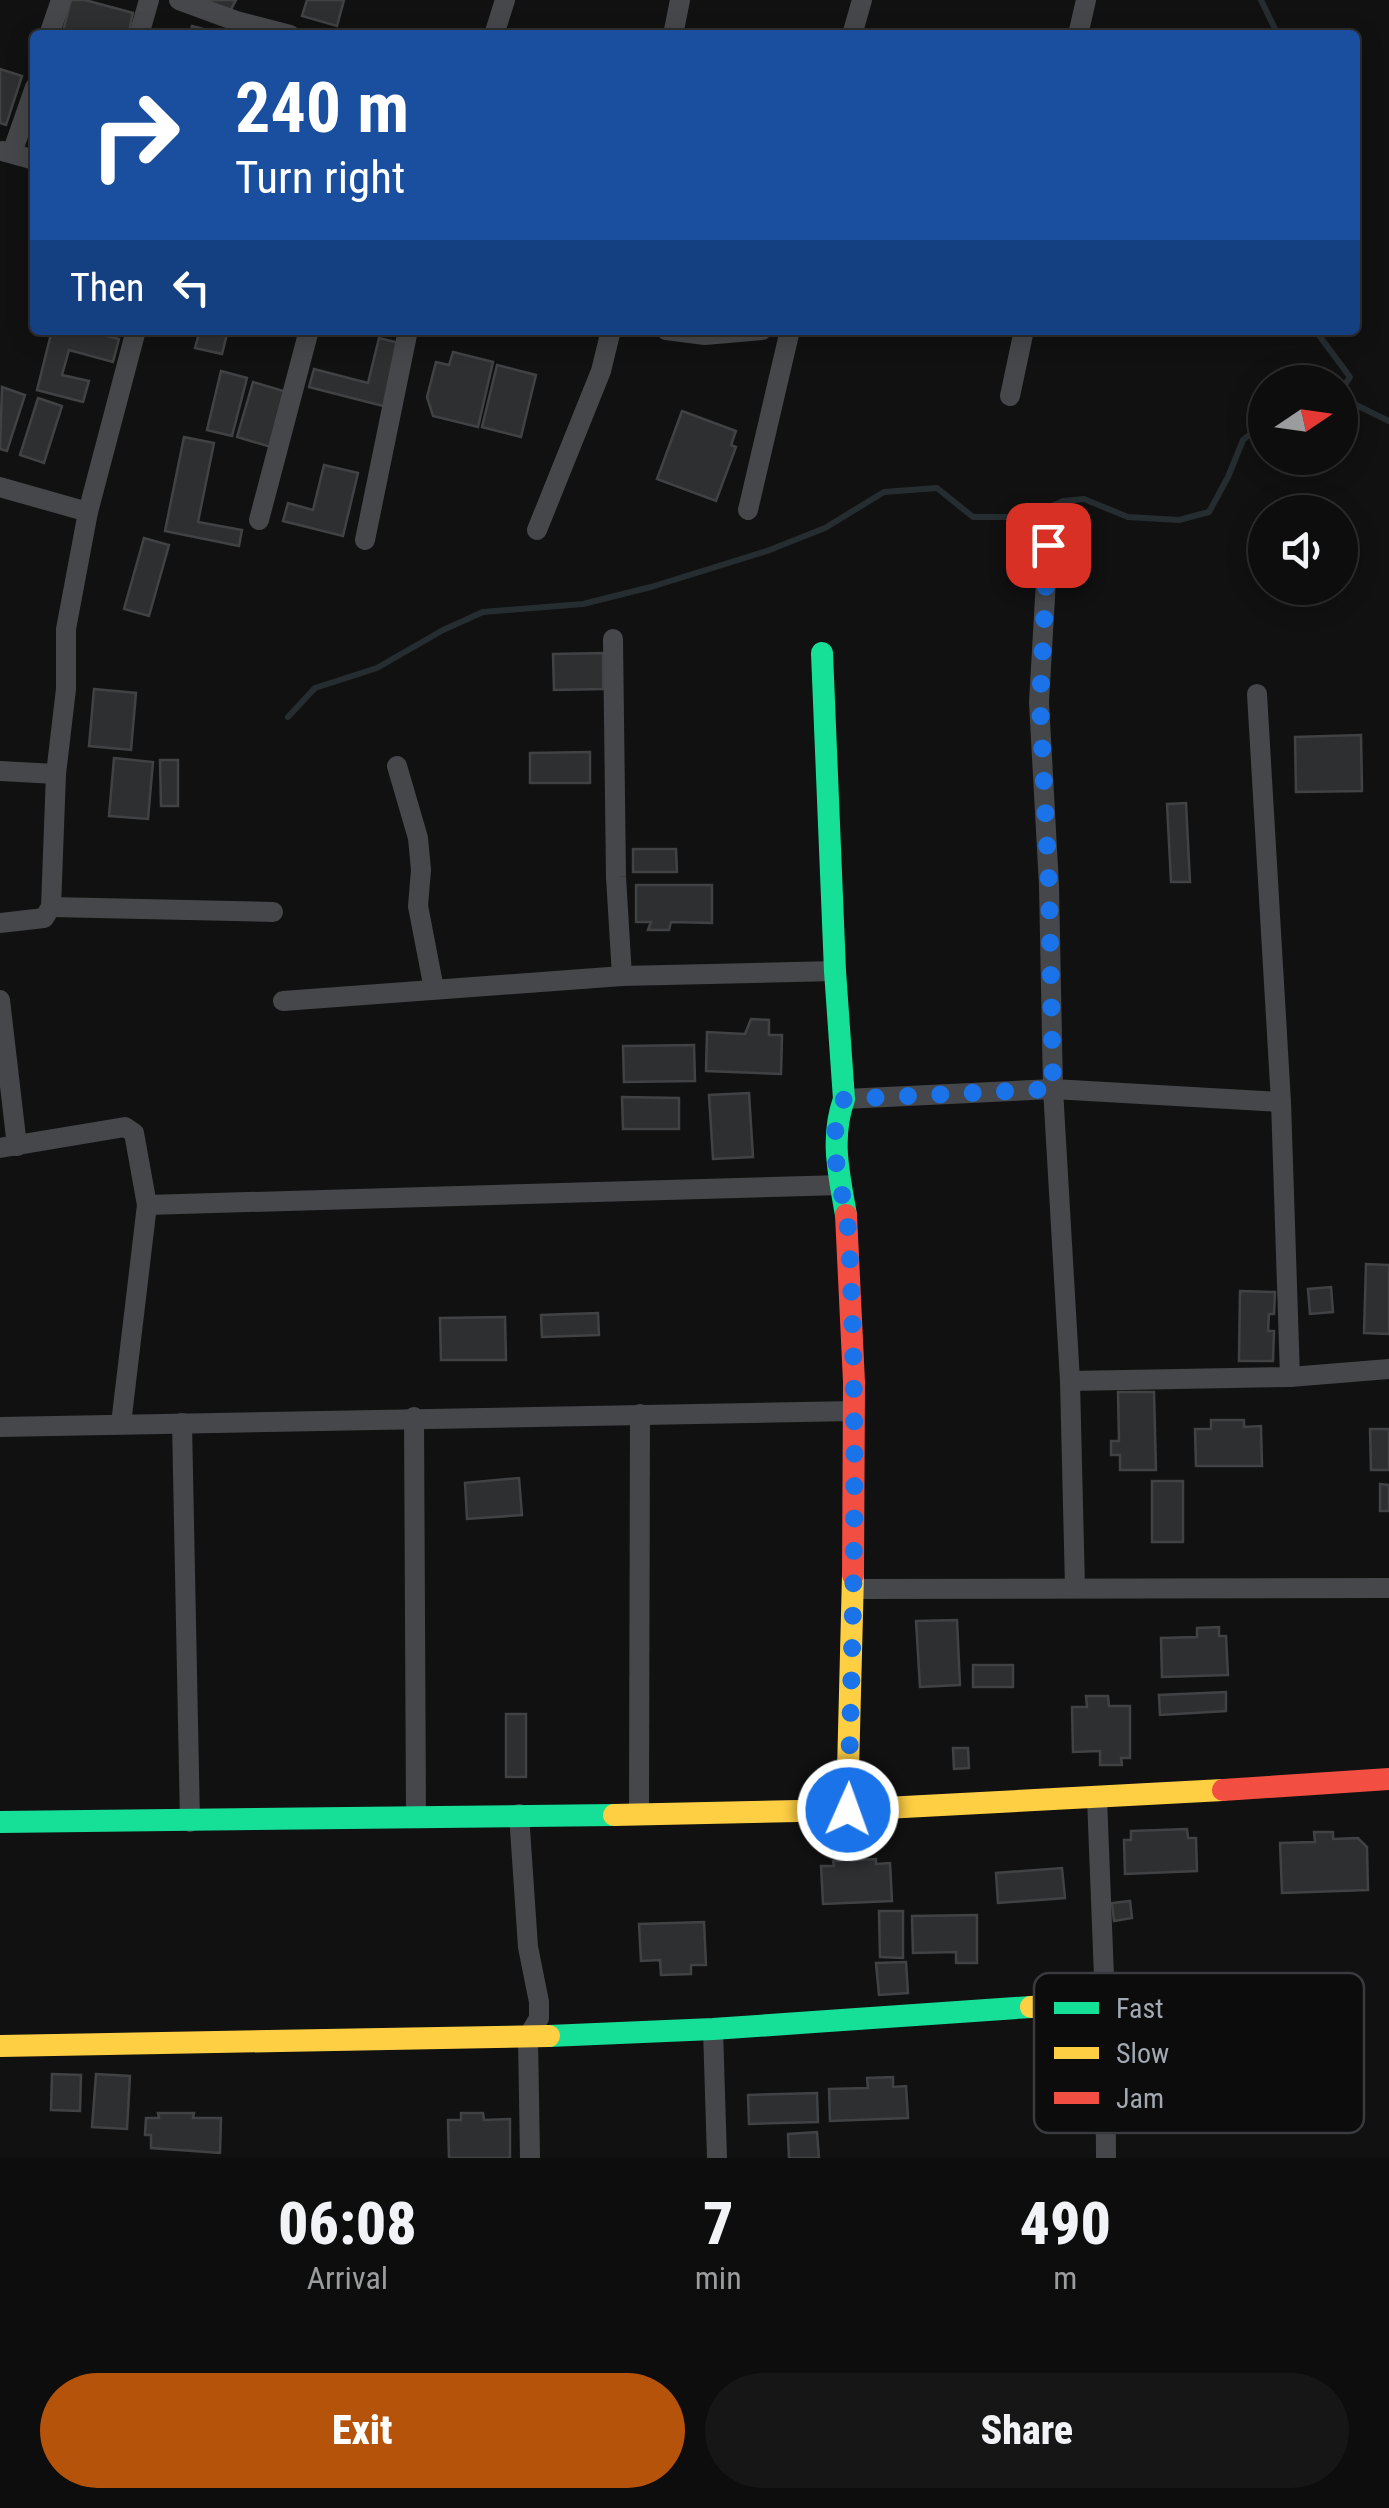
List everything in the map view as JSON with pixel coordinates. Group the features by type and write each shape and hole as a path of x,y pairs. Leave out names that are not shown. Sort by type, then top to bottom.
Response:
{"street":[{"path":"51,30 60,0"},
{"path":"140,30 148,0"},
{"path":"179,0 271,30"},
{"path":"495,30 504,0"},
{"path":"673,30 680,0"},
{"path":"853,30 862,0"},
{"path":"1079,30 1086,0"},
{"path":"6,152 30,98"},
{"path":"0,923 44,918 52,907 56,774 66,689 66,629 88,512 135,335"},
{"path":"259,520 307,335"},
{"path":"366,540 407,335"},
{"path":"537,530 601,371 611,335"},
{"path":"748,510 789,335"},
{"path":"1010,396 1023,335"},
{"path":"0,486 88,512"},
{"path":"1048,545 1040,702 1053,1089 1070,1381 1075,1588"},
{"path":"612,639 616,877 622,976"},
{"path":"822,653 844,1099 833,1137 842,1185 852,1293 854,1589 848,1810"},
{"path":"1257,694 1281,1102 1290,1377"},
{"path":"397,766 418,838 418,906 434,989"},
{"path":"0,772 56,774"},
{"path":"52,907 273,912"},
{"path":"283,1000 622,976 835,971"},
{"path":"0,1000 8,1147 130,1129 135,1138 147,1205 121,1424"},
{"path":"844,1099 1053,1089 1281,1102"},
{"path":"147,1205 842,1185"},
{"path":"1070,1381 1290,1377 1389,1369"},
{"path":"0,1427 854,1411"},
{"path":"639,1815 640,1414"},
{"path":"414,1417 416,1815"},
{"path":"182,1423 190,1822"},
{"path":"854,1589 1389,1588"},
{"path":"0,1822 848,1810 1389,1780"},
{"path":"1097,1798 1104,1973"},
{"path":"519,1814 528,1947 538,2002 538,2018 528,2038 530,2158"},
{"path":"0,2046 528,2038 1034,2007"},
{"path":"713,2028 717,2158"},
{"path":"1106,2133 1106,2158"}],"building":[{"path":"71,0 133,13 129,30 63,30"},
{"path":"201,0 236,0 228,15"},
{"path":"307,0 344,0 337,26 302,16"},
{"path":"0,69 22,76 6,125 0,123"},
{"path":"51,335 103,335 119,339 113,362 69,350 62,375 89,381 83,402 37,390"},
{"path":"199,335 227,335 222,354 195,348"},
{"path":"379,338 403,344 387,407 309,387 314,369 368,383"},
{"path":"453,352 493,362 478,427 433,416 427,397 436,362 449,365"},
{"path":"497,365 536,375 521,437 482,427"},
{"path":"221,371 247,378 232,436 207,430"},
{"path":"253,382 287,392 271,447 237,437"},
{"path":"2,387 25,395 7,451 0,449"},
{"path":"38,398 62,406 44,463 20,455"},
{"path":"682,411 736,431 731,445 736,447 716,501 657,479"},
{"path":"184,437 214,443 198,522 242,530 239,546 165,531"},
{"path":"324,465 358,473 343,536 283,521 288,503 313,510"},
{"path":"144,538 169,545 149,616 124,609"},
{"path":"603,653 603,689 554,690 553,654"},
{"path":"94,689 136,693 131,750 89,746"},
{"path":"1361,735 1362,791 1296,792 1295,737"},
{"path":"590,752 590,783 530,783 530,753"},
{"path":"114,758 153,762 148,819 109,816"},
{"path":"160,760 178,760 178,806 161,806"},
{"path":"1186,803 1190,882 1171,882 1167,804"},
{"path":"633,849 676,849 677,872 633,872"},
{"path":"636,885 712,885 712,923 671,922 669,930 648,930 651,922 636,922"},
{"path":"751,1019 769,1020 769,1035 782,1035 781,1074 706,1071 707,1032 745,1034"},
{"path":"694,1045 695,1081 624,1082 623,1046"},
{"path":"749,1093 753,1157 713,1159 709,1095"},
{"path":"622,1097 679,1098 679,1129 623,1129"},
{"path":"1366,1264 1389,1265 1389,1334 1364,1333"},
{"path":"1331,1287 1333,1312 1310,1314 1308,1289"},
{"path":"1240,1291 1275,1292 1268,1331 1274,1331 1273,1361 1239,1361"},
{"path":"598,1313 599,1335 542,1337 541,1315"},
{"path":"505,1317 506,1360 441,1360 440,1318"},
{"path":"1118,1392 1154,1392 1156,1470 1120,1470 1120,1455 1111,1455 1111,1441 1119,1441"},
{"path":"1211,1420 1244,1420 1244,1427 1261,1426 1262,1466 1196,1466 1195,1429 1211,1429"},
{"path":"1370,1429 1389,1429 1389,1470 1371,1470"},
{"path":"519,1478 522,1515 467,1519 465,1483"},
{"path":"1152,1481 1183,1481 1183,1542 1152,1542"},
{"path":"1380,1484 1389,1485 1389,1511 1380,1511"},
{"path":"957,1620 960,1685 920,1687 916,1621"},
{"path":"1219,1627 1219,1636 1226,1636 1228,1675 1162,1677 1161,1638 1197,1637 1197,1628"},
{"path":"973,1665 1013,1665 1013,1687 973,1687"},
{"path":"1226,1692 1226,1711 1160,1715 1159,1695"},
{"path":"1086,1696 1108,1696 1109,1706 1130,1706 1130,1758 1121,1758 1122,1765 1100,1765 1100,1751 1073,1752 1072,1707 1087,1707"},
{"path":"506,1714 526,1714 526,1777 506,1777"},
{"path":"953,1748 968,1748 969,1768 954,1769"},
{"path":"1187,1829 1188,1838 1196,1838 1197,1871 1125,1874 1124,1840 1131,1840 1131,1831"},
{"path":"1314,1832 1333,1832 1333,1839 1358,1838 1367,1847 1368,1890 1282,1893 1280,1843 1315,1842"},
{"path":"876,1859 876,1864 890,1863 892,1901 823,1904 821,1866 834,1866 833,1861"},
{"path":"1062,1868 1065,1898 998,1903 996,1873"},
{"path":"1130,1901 1132,1918 1114,1921 1112,1903"},
{"path":"879,1911 903,1911 903,1958 880,1957"},
{"path":"977,1915 977,1963 956,1963 956,1952 913,1953 912,1916"},
{"path":"704,1922 706,1965 691,1965 691,1974 661,1975 660,1960 641,1961 639,1924"},
{"path":"906,1962 908,1993 879,1995 876,1963"},
{"path":"52,2074 81,2075 80,2111 51,2110"},
{"path":"96,2074 130,2076 127,2129 92,2127"},
{"path":"893,2077 893,2087 906,2086 908,2118 830,2121 829,2089 868,2088 867,2078"},
{"path":"817,2093 818,2122 749,2124 748,2095"},
{"path":"158,2113 221,2118 220,2153 151,2148 151,2135 145,2135 146,2118 159,2118"},
{"path":"461,2113 483,2113 484,2120 510,2119 510,2158 449,2158 448,2120 461,2120"},
{"path":"817,2132 819,2158 789,2158 788,2134"}],"waterway":[{"path":"1261,0 1276,30"},
{"path":"1319,335 1341,365"},
{"path":"1358,406 1389,421"},
{"path":"288,717 315,688 377,668 483,612 583,604 651,587 767,551 825,528 884,492 937,488 973,517 1027,517 1063,501 1084,499 1128,517 1179,520 1209,512 1248,436"}],"traffic: fast":[{"path":"822,653 844,1099 837,1128 837,1157 846,1215"},
{"path":"0,1822 614,1815"},
{"path":"549,2036 1031,2007"}],"traffic: slow":[{"path":"847,1810 853,1575"},
{"path":"614,1815 847,1810 1223,1790"},
{"path":"0,2046 549,2036"}],"traffic: jam":[{"path":"846,1215 854,1382 853,1575"},
{"path":"1223,1790 1389,1779"}],"route":[{"path":"848,1810 854,1589 852,1293 848,1229 834,1158 836,1117 844,1099 1053,1089 1040,702 1048,545"}]}
